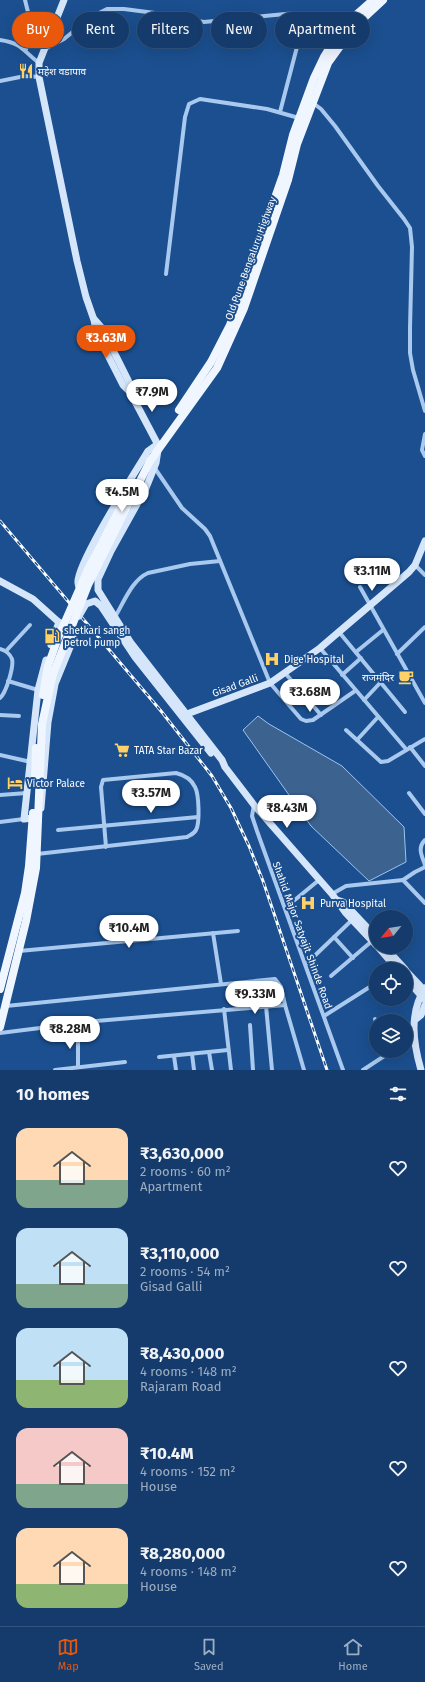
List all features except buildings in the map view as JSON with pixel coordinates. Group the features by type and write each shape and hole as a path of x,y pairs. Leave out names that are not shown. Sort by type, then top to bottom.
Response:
{"main road":[{"name":"Old Pune Bengaluru Highway","path":"32,818 42,724 53,674 70,627 88,585 157,446 211,362 230,325 283,175 299,118 314,78 324,57 336,38 356,15 373,0"},
{"name":"Old Pune Bengaluru Highway","path":"157,446 217,368 242,312 288,180 297,144 328,63 354,27 383,0"},
{"path":"62,1 39,63 39,77 77,261 86,297 94,320 102,328 129,382 130,392 157,446 148,451 96,538 79,575 78,583 85,600 102,610 113,614"},
{"name":"Old Pune Bengaluru Highway","path":"0,1027 6,1006 36,868 33,854 32,818 38,721 48,666 58,638 89,567 150,462"},
{"path":"150,462 146,488 111,551 98,579 98,590 131,643 222,760 225,767 254,805 335,897 340,906 352,920 369,936"},
{"name":"Gisad Galli","path":"187,714 270,683 320,648 401,579 415,564 425,541"},
{"path":"0,581 33,599 72,633 74,637 56,684 48,722 43,800 32,818"},
{"path":"70,627 76,622 86,604 95,601 101,606 135,657 218,762 225,767"},
{"path":"32,818 28,793 38,690 45,662 59,622"},
{"name":"Old Pune Bengaluru Highway","path":"0,989 20,913 33,854"},
{"path":"335,897 343,902 369,934"},
{"path":"385,954 392,962"},
{"path":"391,954 398,962"},
{"path":"413,980 424,993"},
{"path":"413,984 424,993"},
{"path":"421,1070 414,1036 416,1019 414,1012 424,993"},
{"path":"416,1019 421,1015 425,1005"}],"street":[{"path":"25,0 33,32 26,49"},
{"path":"43,52 64,39 91,17 107,9 140,11 204,22 296,13 300,15 303,24 280,112"},
{"path":"0,40 10,41 26,49 29,56 39,63"},
{"path":"0,81 25,76 39,77"},
{"path":"166,274 185,117 189,104 200,99 280,112 299,118"},
{"path":"312,103 321,109 332,122 410,228 412,247 410,353 413,370 425,411"},
{"path":"425,434 422,450 425,456"},
{"path":"150,462 182,508 205,529 210,536 270,683 301,719 306,722 310,722 355,691"},
{"path":"113,614 142,575 190,564 220,561"},
{"path":"415,564 425,575"},
{"path":"360,587 425,703"},
{"path":"6,651 30,625"},
{"path":"397,654 425,627"},
{"path":"356,652 383,630"},
{"path":"339,632 405,712"},
{"path":"320,648 378,717 425,766"},
{"path":"0,649 6,651 11,657 12,662 8,681 3,695 0,698"},
{"path":"342,675 361,658"},
{"path":"285,673 321,715"},
{"path":"8,681 38,690"},
{"path":"364,700 380,683"},
{"path":"0,715 19,716"},
{"path":"357,740 378,717"},
{"path":"346,730 381,762 388,761 425,738"},
{"path":"0,755 32,762"},
{"path":"33,854 106,847 186,837 193,834 196,830 198,817 198,794 196,787 185,775 176,773 106,779 101,782 106,847"},
{"path":"409,792 423,808 425,814"},
{"path":"0,795 28,793"},
{"name":"Shahid Major Satyajit Shinde Road","path":"254,805 252,816 343,1070"},
{"path":"58,830 198,817"},
{"path":"0,822 32,818"},
{"path":"335,897 346,886 403,880 425,866 424,857 420,849 425,840"},
{"path":"285,908 319,880"},
{"path":"403,880 425,903"},
{"path":"306,964 352,920"},
{"path":"18,951 238,931"},
{"path":"213,933 221,984"},
{"path":"334,937 353,958"},
{"path":"331,976 353,958 369,948"},
{"path":"6,1006 275,979 281,987 304,1070"},
{"path":"324,1016 369,987"},
{"path":"0,1033 224,1009 285,1005"},
{"path":"266,1006 272,1070"},
{"path":"224,1009 231,1070"},
{"path":"250,1025 253,1070"},
{"path":"78,1034 78,1067"},
{"path":"159,1056 174,1056 228,1050"},
{"path":"209,1052 212,1070"},
{"path":"192,1054 194,1070"},
{"path":"174,1056 176,1070"},
{"path":"363,1070 381,1058"},
{"path":"55,1070 78,1067 85,1068 124,1062"}],"water":[{"path":"258,716 269,724 342,766 404,827 406,862 369,881 311,826 243,730"}],"railway":[{"path":"0,521 161,711 212,776 231,808 249,846 263,881 327,1070"}],"place":[{"name":"महेश वडापाव","path":"26,71"},
{"name":"shetkari sangh petrol pump","path":"52,636"},
{"name":"Dige Hospital","path":"272,659"},
{"name":"राजमंदिर","path":"406,677"},
{"name":"TATA Star Bazar","path":"122,750"},
{"name":"Victor Palace","path":"15,783"},
{"name":"Purva Hospital","path":"308,903"}]}
